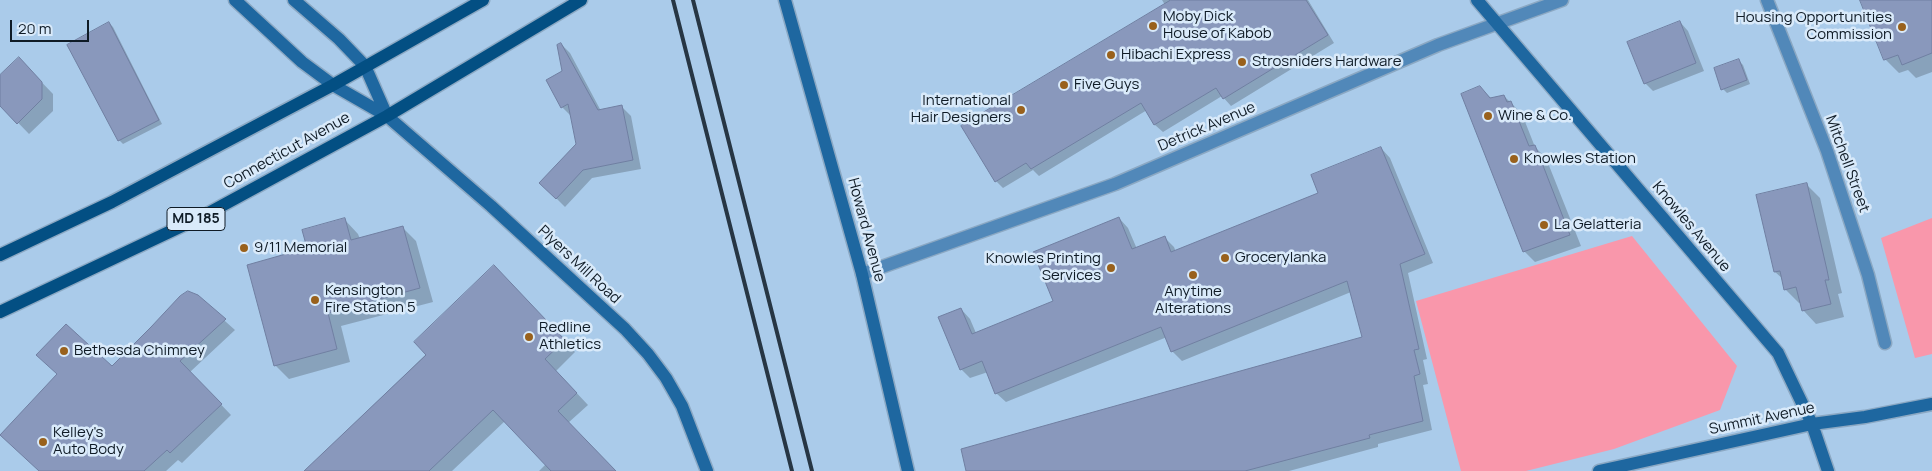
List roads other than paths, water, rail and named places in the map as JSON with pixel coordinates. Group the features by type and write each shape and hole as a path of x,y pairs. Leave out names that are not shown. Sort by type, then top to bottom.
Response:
{"main road":[{"path":"0,255 112,202 333,85 483,0"},
{"name":"Connecticut Avenue","path":"0,312 203,216 387,116 581,0"}],"street":[{"name":"Plyers Mill Road","path":"235,0 302,62 333,85 387,116 498,213 625,329 648,354 666,378 682,406 708,471"},
{"name":"Plyers Mill Road","path":"294,0 339,39 365,66 387,116"},
{"name":"Howard Avenue","path":"785,0 862,274 908,471"},
{"name":"Knowles Avenue","path":"1477,0 1778,353 1812,424 1828,471"},
{"name":"Detrick Avenue","path":"862,274 1115,184 1438,45 1562,0"},
{"name":"Mitchell Street","path":"1767,0 1827,151 1868,275 1885,343"},
{"name":"Summit Avenue","path":"1599,471 1812,424 1865,417 1932,404"}],"railway":[{"path":"673,0 792,471"},
{"path":"693,0 812,471"}],"place":[{"name":"Moby Dick House of Kabob","path":"1153,26"},
{"name":"Housing Opportunities Commission","path":"1902,27"},
{"name":"Hibachi Express","path":"1111,55"},
{"name":"Strosniders Hardware","path":"1242,62"},
{"name":"Five Guys","path":"1064,85"},
{"name":"International Hair Designers","path":"1021,110"},
{"name":"Wine & Co.","path":"1488,116"},
{"name":"Knowles Station","path":"1514,159"},
{"name":"La Gelatteria","path":"1544,225"},
{"name":"9/11 Memorial","path":"244,248"},
{"name":"Grocerylanka","path":"1225,258"},
{"name":"Knowles Printing Services","path":"1111,268"},
{"name":"Anytime Alterations","path":"1193,275"},
{"name":"Kensington Fire Station 5","path":"315,300"},
{"name":"Redline Athletics","path":"529,337"},
{"name":"Bethesda Chimney","path":"64,351"},
{"name":"Kelley's Auto Body","path":"43,442"}]}
